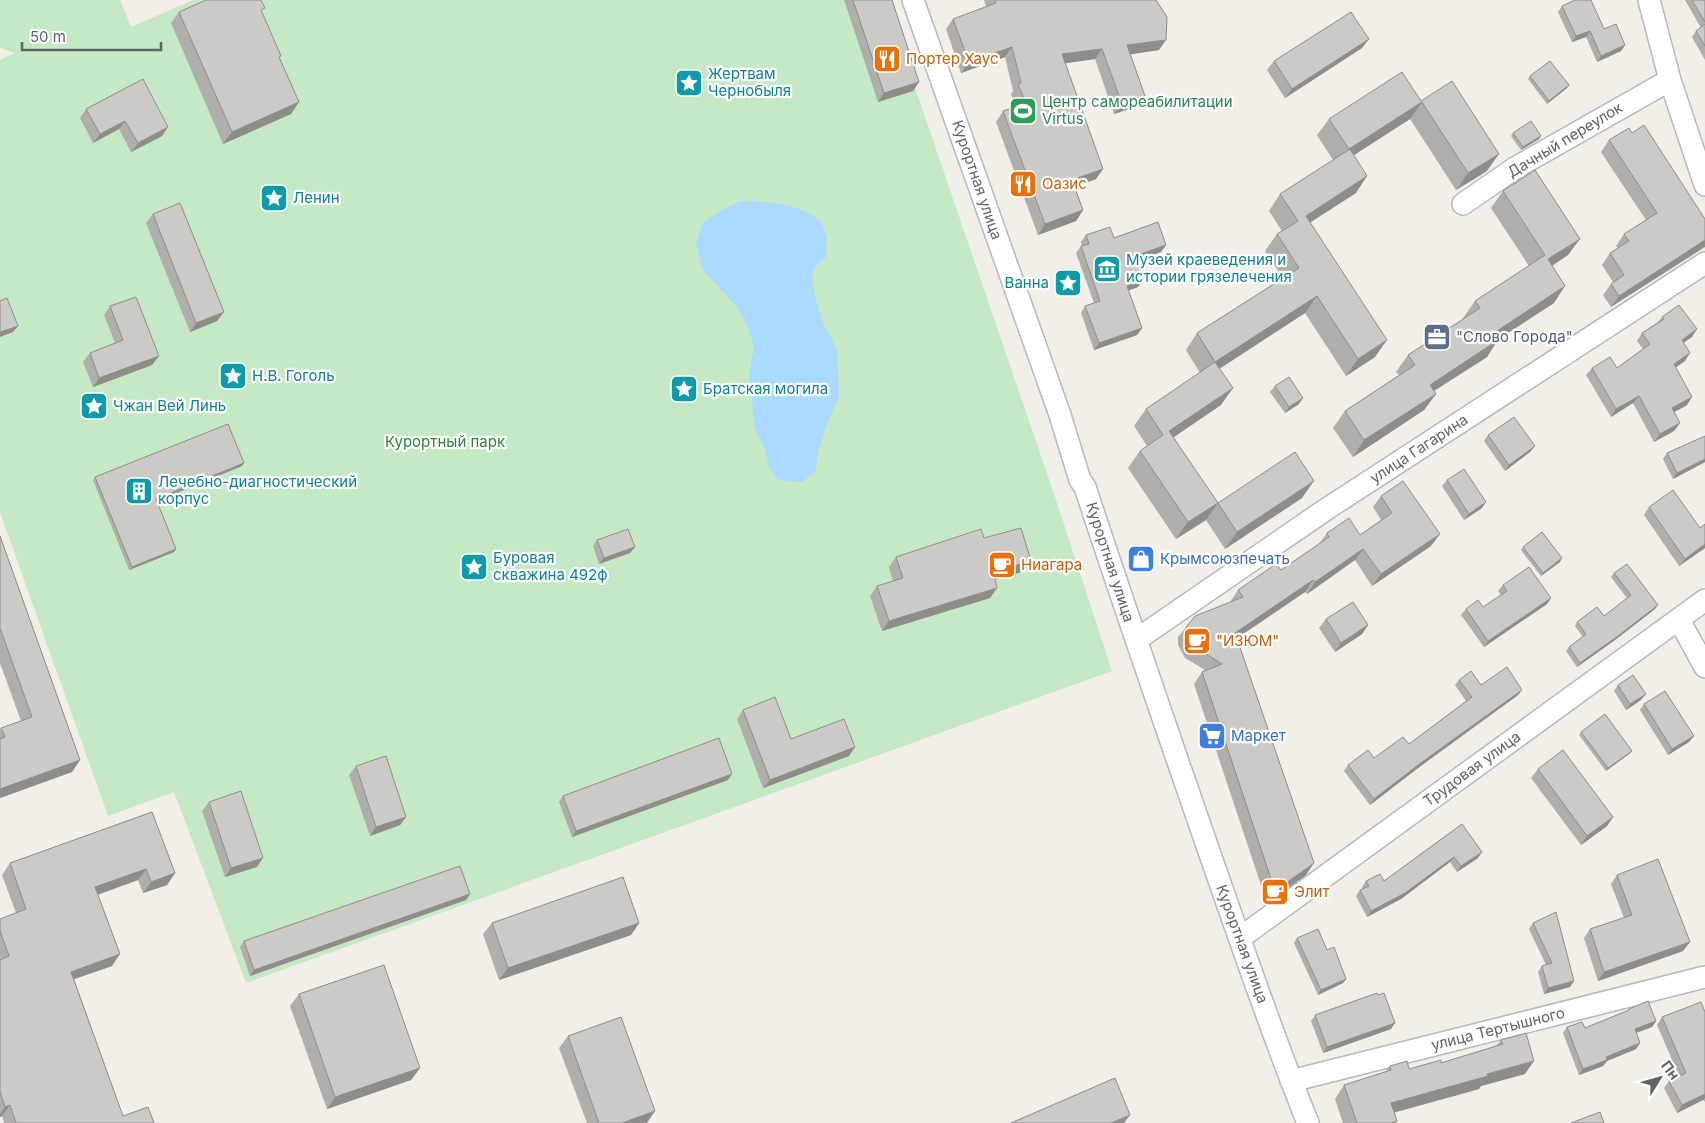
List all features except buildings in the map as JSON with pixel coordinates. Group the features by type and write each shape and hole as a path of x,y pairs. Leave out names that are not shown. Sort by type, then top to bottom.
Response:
{"street":[{"name":"Курортная улица","path":"913,0 1060,415 1080,480 1085,487 1240,938 1291,1082 1308,1123"},
{"path":"1649,0 1670,80 1705,185"},
{"name":"Дачный переулок","path":"1463,204 1515,168 1670,80"},
{"name":"улица Гагарина","path":"1136,640 1325,510 1705,263"},
{"name":"Трудовая улица","path":"1240,938 1705,600"},
{"path":"1679,620 1705,667"},
{"name":"улица Тертышного","path":"1291,1082 1705,977"}],"green space":[{"name":"Курортный парк","path":"0,0 120,0 131,27 193,0 885,0 1055,497 1112,671 246,983 174,792 108,816 0,512 0,60 15,53 0,48"}],"water":[{"path":"741,201 777,203 802,210 821,223 826,233 826,257 814,268 812,277 815,297 823,323 837,349 839,396 819,449 815,472 802,482 778,480 769,467 765,449 755,429 749,374 754,347 748,327 736,306 703,270 696,243 703,222"}],"place":[{"name":"Портер Хаус","path":"887,59"},
{"name":"Жертвам Чернобыля","path":"689,83"},
{"name":"Центр самореабилитации Virtus","path":"1023,111"},
{"name":"Оазис","path":"1023,184"},
{"name":"Ленин","path":"274,198"},
{"name":"Музей краеведения и истории грязелечения","path":"1107,269"},
{"name":"Ванна","path":"1068,283"},
{"name":"\"Слово Города\"","path":"1437,337"},
{"name":"Н.В. Гоголь","path":"233,376"},
{"name":"Братская могила","path":"684,389"},
{"name":"Чжан Вей Линь","path":"94,406"},
{"name":"Лечебно-диагностический корпус","path":"139,491"},
{"name":"Крымсоюзпечать","path":"1141,559"},
{"name":"Ниагара","path":"1002,565"},
{"name":"Буровая скважина 492ф","path":"474,567"},
{"name":"\"ИЗЮМ\"","path":"1197,641"},
{"name":"Маркет","path":"1212,736"},
{"name":"Элит","path":"1275,892"}]}
